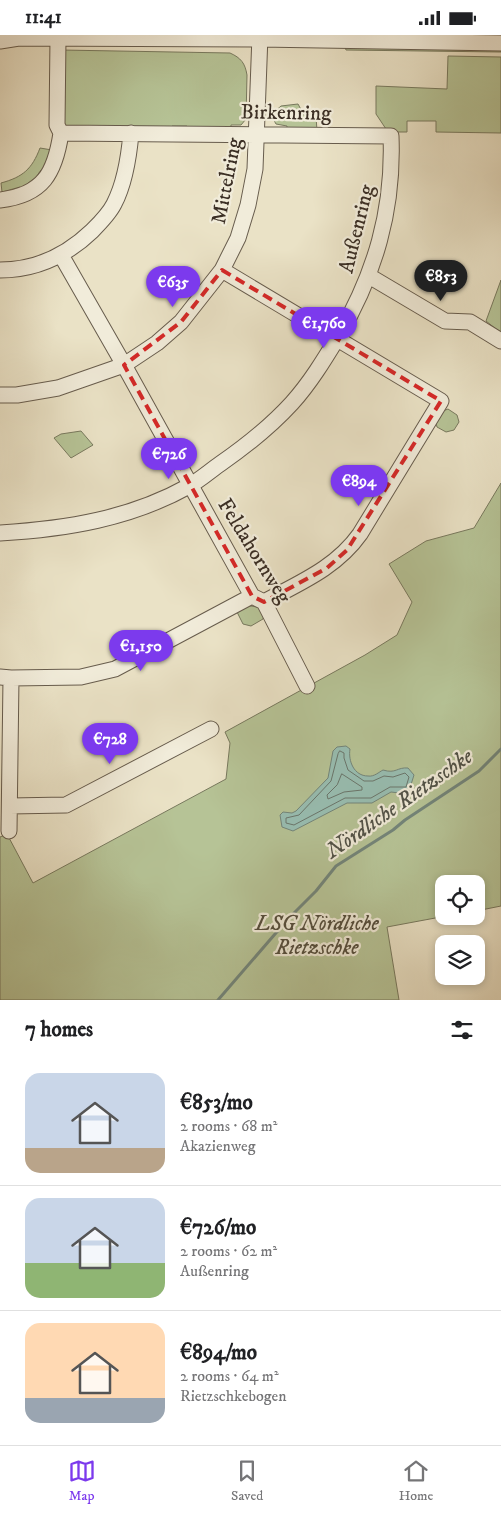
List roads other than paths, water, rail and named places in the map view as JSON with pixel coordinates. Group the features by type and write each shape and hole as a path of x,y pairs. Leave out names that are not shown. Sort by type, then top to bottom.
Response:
{"street":[{"path":"0,41 19,38 260,37 501,43"},
{"name":"Mittelring","path":"0,395 17,395 58,388 124,365 157,343 181,322 222,270 238,238 248,205 255,169 260,37"},
{"path":"0,200 16,198 34,190 47,177 56,162 61,133 56,125 58,38"},
{"name":"Birkenring","path":"61,133 391,136"},
{"path":"0,270 30,267 61,255 79,243 94,228 114,203 126,168 131,133"},
{"name":"Außenring","path":"0,533 60,529 97,522 150,504 190,486 239,451 275,421 306,387 355,308 369,276 380,241 390,194 391,136"},
{"name":"Feldahornweg","path":"61,255 190,486 258,599 307,686"},
{"path":"9,831 10,806 5,777 6,677 81,677 115,669 258,599 327,568 360,535 441,401 222,270"},
{"path":"369,276 446,321 470,322 501,341"},
{"path":"10,806 66,805 211,729"}],"water":[{"path":"346,746 350,749 353,767 363,775 372,776 383,770 394,771 408,768 414,775 408,794 391,792 372,803 347,803 293,831 282,827 280,815 283,812 292,813 296,811 328,778 333,751 337,747"}],"waterway":[{"name":"Nördliche Rietzschke","path":"218,1000 288,919 316,891 336,866 393,830 479,771 501,749"}],"park label":[{"name":"LSG Nördliche Rietzschke","path":"317,936"}]}
